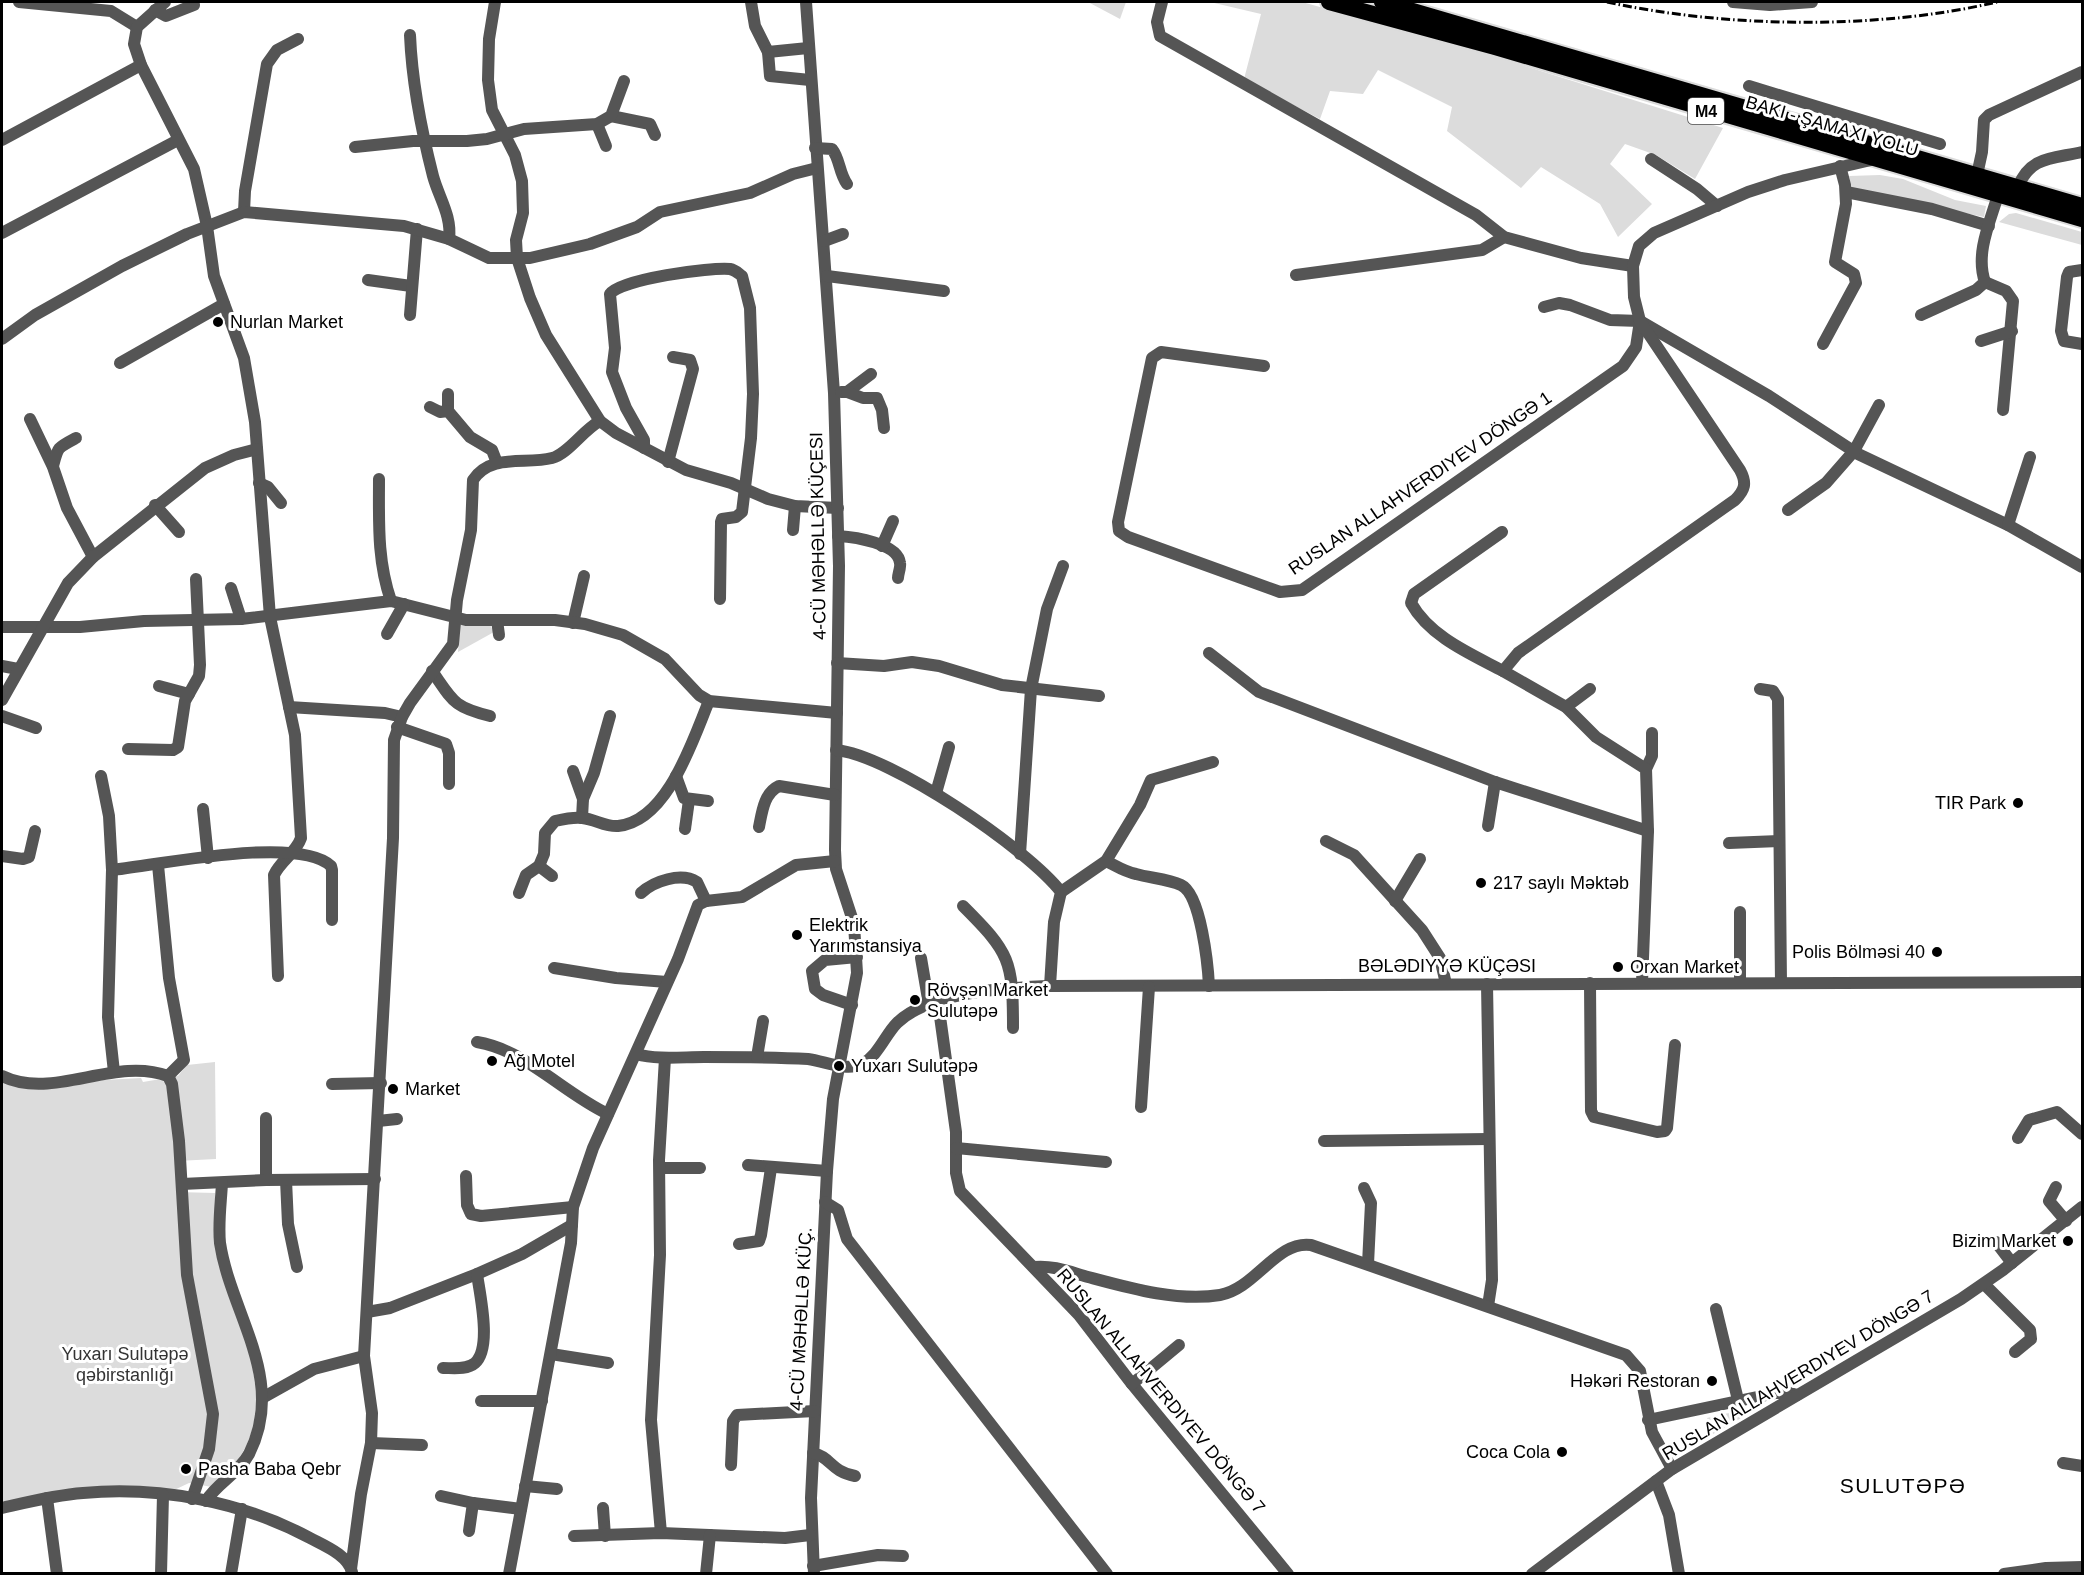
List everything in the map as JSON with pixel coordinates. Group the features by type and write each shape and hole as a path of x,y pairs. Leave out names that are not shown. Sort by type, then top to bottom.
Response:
{"highway":[{"name":"M4","path":"1329,2 1874,152 1977,175 2082,206"},
{"name":"M4","path":"1382,2 1874,152 1998,195 2082,219"}],"street":[{"path":"19,2 111,11 136,27"},
{"path":"165,2 136,27 134,44 141,65 194,169 207,226 214,276 244,358 257,449 270,617 298,763 301,830 299,844 278,866 274,875 278,976"},
{"path":"495,2 489,39 488,80 492,110 515,155 522,181 523,213 516,240 517,258 530,298 551,344 600,421 668,462 795,506 838,508"},
{"path":"751,2 755,26 768,52 770,76 810,80"},
{"name":"4-CÜ MƏHƏLLƏ KÜÇESI","path":"806,2 834,393 838,508 836,861 854,924 856,957 852,1005 839,1066"},
{"path":"1162,2 1157,22 1160,36 1476,215 1504,237 1581,258 1633,266"},
{"path":"1734,2 1770,5 1812,2"},
{"path":"155,10 166,16 194,5"},
{"path":"410,35 411,78 434,179 449,219 449,238"},
{"path":"244,212 244,191 267,64 278,50 298,39"},
{"path":"768,52 808,48"},
{"path":"2,140 141,65"},
{"path":"1977,175 1982,152 1982,128 1984,120 1989,115 2082,72"},
{"path":"355,147 425,140 467,141 524,129 597,124 610,116 624,81"},
{"path":"1749,86 1940,144"},
{"path":"610,116 650,124 655,135"},
{"path":"597,124 606,146"},
{"path":"1503,671 1518,653 1735,500 1744,487 1745,479 1740,470 1640,321 1634,297 1633,266 1640,246 1654,233 1757,189 1840,166 1874,152 1882,128"},
{"path":"2,233 178,140"},
{"path":"815,148 832,149 835,152 840,172 847,184"},
{"path":"2018,188 2024,172 2031,165 2082,152"},
{"path":"1651,159 1697,189 1716,206"},
{"path":"1823,344 1856,283 1854,274 1835,262 1846,192 1840,166"},
{"path":"2,339 35,315 122,266 207,226 244,212 359,220 417,229 449,238 489,258 517,258 554,254 583,246 637,227 660,213 750,193 793,174 817,168"},
{"path":"1846,192 1932,209 1989,226"},
{"path":"1985,282 1981,261 1998,195"},
{"path":"410,315 417,229"},
{"path":"824,241 843,234"},
{"path":"1296,275 1482,250 1504,237"},
{"path":"644,448 644,440 626,408 612,372 615,348 610,294 620,286 676,274 734,270 742,276 750,308 752,424 745,489 739,515 726,517 721,522 720,599"},
{"path":"2082,270 2069,272 2067,277 2061,331 2064,340 2082,344"},
{"path":"827,276 944,291"},
{"path":"368,280 411,286"},
{"path":"1921,315 1976,290 1985,282"},
{"path":"1985,282 2006,291 2013,301 2003,410"},
{"path":"1544,307 1559,303 1610,320 1640,321 1769,396 1854,451 2008,525 2082,567"},
{"path":"120,363 224,304"},
{"name":"RUSLAN ALLAHVERDIYEV DÖNGƏ 1","path":"1264,366 1161,352 1152,357 1118,522 1119,531 1128,537 1280,592 1290,593 1302,590 1623,366 1636,347 1640,321"},
{"path":"1981,341 2012,331"},
{"path":"668,462 693,369 690,360 673,357"},
{"path":"847,392 871,374"},
{"path":"834,393 847,392 863,398 877,398 882,410 884,428"},
{"path":"448,394 448,411 470,437 492,450 497,463"},
{"path":"1788,510 1826,483 1854,451 1879,405"},
{"path":"430,407 440,412 448,411"},
{"path":"30,419 53,467 67,508 93,557"},
{"path":"352,1571 361,1494 371,1443 372,1413 364,1356 381,1083 393,837 393,776 399,722 432,671 451,648 471,530 473,480 484,468 497,463 555,457 586,429 600,421"},
{"path":"53,467 54,453 58,448 76,438"},
{"path":"2,700 18,669 46,626 68,583 93,557 155,505 218,461 257,449"},
{"path":"2008,525 2030,457"},
{"path":"379,479 379,550 382,574 391,601"},
{"path":"259,483 268,487 281,503"},
{"path":"155,505 178,532"},
{"path":"793,531 795,506"},
{"path":"882,546 893,520"},
{"path":"1502,532 1414,594 1412,603 1430,626 1446,639 1566,707 1596,737 1646,769"},
{"path":"838,536 862,537 897,556 900,563 898,578"},
{"path":"1020,854 1031,689 1047,609 1063,566"},
{"path":"573,623 584,576"},
{"path":"128,749 173,750 178,747 183,706 199,676 200,621 196,579"},
{"path":"231,588 241,619"},
{"path":"2,627 241,619 391,601 455,618 573,623 637,640 665,659 699,695 709,700 837,713"},
{"path":"387,634 404,604"},
{"path":"497,620 499,635"},
{"path":"1209,653 1259,693 1495,782 1648,831"},
{"path":"837,663 884,666 912,662 939,666 1002,685 1099,696"},
{"path":"2,666 18,669"},
{"path":"432,671 454,703 464,710 490,716"},
{"path":"159,686 189,693"},
{"path":"1566,707 1590,689"},
{"path":"1760,689 1773,691 1778,699 1781,983"},
{"path":"519,893 526,875 539,866 548,826 555,821 582,818 604,825 630,823 650,810 676,776 688,755 709,700"},
{"path":"289,707 385,713 446,744 449,753 449,784"},
{"path":"2,716 36,728"},
{"path":"582,818 583,799 594,773 610,716"},
{"path":"1642,983 1648,831 1646,769 1652,756 1652,733"},
{"path":"936,793 949,747"},
{"path":"836,750 859,754 936,793 1020,854 1061,892"},
{"path":"1050,986 1054,922 1061,892 1106,861 1140,805 1151,780 1213,762"},
{"path":"573,771 583,799"},
{"path":"101,776 109,816 112,870 108,1017 114,1072"},
{"path":"676,776 684,798 708,801"},
{"path":"1488,826 1495,782"},
{"path":"759,826 764,803 772,789 779,786 835,795"},
{"path":"686,829 688,800"},
{"path":"203,809 208,858"},
{"path":"2,856 23,859 29,857 35,831"},
{"path":"1326,841 1354,855 1433,945 1444,966 1446,984"},
{"path":"1729,843 1779,842"},
{"path":"112,870 266,850 322,860 331,866 332,920"},
{"path":"1395,901 1420,860"},
{"path":"509,1574 551,1354 573,1207 593,1148 667,982 693,915 698,905 706,901 742,897 796,865 836,861"},
{"path":"1106,861 1133,874 1181,885 1188,890 1195,900 1209,986"},
{"path":"2,1076 16,1081 57,1082 114,1072 168,1076 184,1060 169,978 158,865"},
{"path":"539,866 552,876"},
{"path":"641,893 658,881 685,878 697,882 706,901"},
{"path":"963,906 1003,949 1013,988 1013,1028"},
{"path":"1740,912 1740,983"},
{"path":"852,1005 815,989 812,971 825,960 856,957"},
{"name":"RUSLAN ALLAHVERDIYEV DÖNGƏ 7","path":"921,958 934,1004 956,1148 956,1173 960,1191 1079,1315 1132,1384 1288,1574"},
{"path":"554,968 616,978 667,982"},
{"name":"BƏLƏDIYYƏ KÜÇƏSI","path":"839,1066 862,1064 897,1023 934,1004 1013,988 2082,982"},
{"path":"1590,983 1591,1111 1594,1117 1657,1132 1665,1131 1675,1045"},
{"path":"1487,984 1492,1280 1488,1306"},
{"path":"1141,1107 1149,987"},
{"path":"757,1057 763,1021"},
{"path":"477,1042 496,1045 511,1052 586,1103 608,1114"},
{"path":"636,1054 664,1058 757,1057 820,1060 839,1066"},
{"path":"661,1533 651,1420 660,1255 664,1058"},
{"name":"4-CÜ MƏHƏLLƏ KÜÇ.","path":"814,1570 810,1535 826,1172 839,1066"},
{"path":"168,1076 175,1103 188,1285 213,1414 209,1449 192,1499"},
{"path":"332,1084 381,1083"},
{"path":"2018,1138 2029,1120 2057,1112 2082,1134"},
{"path":"266,1118 266,1180"},
{"path":"378,1121 397,1119"},
{"path":"1324,1141 1489,1139"},
{"path":"956,1148 1106,1162"},
{"path":"747,1166 826,1172"},
{"path":"660,1168 700,1168"},
{"path":"739,1244 759,1241 771,1168"},
{"path":"466,1176 467,1205 471,1214 481,1216 573,1207"},
{"path":"182,1184 222,1184 266,1180 375,1179"},
{"path":"286,1180 288,1224 297,1267"},
{"path":"206,1501 214,1491 231,1479 250,1452 264,1398 251,1340 220,1242 222,1184"},
{"path":"2056,1186 2049,1201 2066,1221"},
{"path":"1364,1188 1371,1203 1368,1264"},
{"path":"825,1202 838,1210 847,1239 1107,1574"},
{"name":"RUSLAN ALLAHVERDIYEV DÖNGƏ 7","path":"1532,1574 1672,1469 1984,1284 2082,1208"},
{"path":"367,1312 390,1308 477,1274 522,1254 572,1225"},
{"path":"1996,1242 2013,1263"},
{"path":"1034,1267 1052,1267 1127,1286 1202,1296 1231,1292 1244,1286 1295,1245 1311,1245 1626,1355 1635,1362 1640,1371 1648,1420 1654,1439 1672,1469"},
{"path":"442,1368 468,1367 477,1362 482,1351 484,1337 477,1274"},
{"path":"1984,1284 2030,1330 2031,1339 2015,1352"},
{"path":"1716,1309 1738,1400"},
{"path":"1132,1384 1179,1346"},
{"path":"551,1354 608,1363"},
{"path":"264,1398 314,1369 364,1356"},
{"path":"1648,1420 1738,1400 1783,1393 1797,1395"},
{"path":"481,1401 542,1401"},
{"path":"731,1466 733,1421 737,1415 815,1411"},
{"path":"371,1443 422,1445"},
{"path":"813,1453 819,1455 840,1473 855,1476"},
{"path":"2063,1463 2082,1466"},
{"path":"1656,1481 1669,1515 1679,1574"},
{"path":"525,1485 557,1489"},
{"path":"2,1508 47,1497 85,1492 163,1495 206,1501 242,1509 277,1522 339,1555 352,1571"},
{"path":"161,1574 163,1495"},
{"path":"441,1496 521,1509"},
{"path":"47,1497 57,1574"},
{"path":"469,1531 473,1503"},
{"path":"603,1508 605,1536"},
{"path":"231,1574 242,1509"},
{"path":"574,1536 661,1533 785,1538 810,1535"},
{"path":"706,1574 710,1535"},
{"path":"814,1570 878,1555 903,1556"},
{"path":"2004,1574 2082,1567"}],"green space":[{"path":"1088,2 1126,2 1120,19"},
{"path":"1210,2 1302,2 1474,50 1723,128 1695,179 1656,155 1625,144 1610,164 1652,204 1618,237 1600,204 1541,167 1521,188 1447,131 1452,107 1378,70 1363,94 1330,91 1320,119 1244,79 1261,14"},
{"path":"1880,175 1903,179 1955,200 1986,206 1984,217 1852,190 1849,176"},
{"path":"2016,213 2082,232 2082,245 1999,222 2009,214"},
{"path":"460,625 490,625 494,632 458,652"},
{"name":"Yuxarı Sulutəpə qəbirstanlığı","path":"215,1062 216,1159 177,1161 177,1192 215,1193 218,1243 246,1339 253,1371 256,1402 251,1432 238,1460 212,1487 189,1483 170,1492 147,1488 74,1488 2,1503 2,1082 9,1085 141,1078 143,1082 178,1076 187,1065"},
{"path":"1764,1405 1713,1434 1707,1418"}],"railway":[{"path":"1607,2 1702,17 1802,22 1903,17 1997,2"}],"place":[{"name":"Nurlan Market","path":"218,322"},
{"name":"TIR Park","path":"2018,803"},
{"name":"217 saylı Məktəb","path":"1481,883"},
{"name":"Elektrik Yarımstansiya","path":"797,935"},
{"name":"Polis Bölməsi 40","path":"1937,952"},
{"name":"Orxan Market","path":"1618,967"},
{"name":"Rövşən Market Sulutəpə","path":"915,1000"},
{"name":"Ağ Motel","path":"492,1061"},
{"name":"Yuxarı Sulutəpə","path":"839,1066"},
{"name":"Market","path":"393,1089"},
{"name":"Bizim Market","path":"2068,1241"},
{"name":"Həkəri Restoran","path":"1712,1381"},
{"name":"Coca Cola","path":"1562,1452"},
{"name":"Pasha Baba Qebr","path":"186,1469"}],"district":[{"name":"SULUTƏPƏ","path":"1903,1486"}]}
